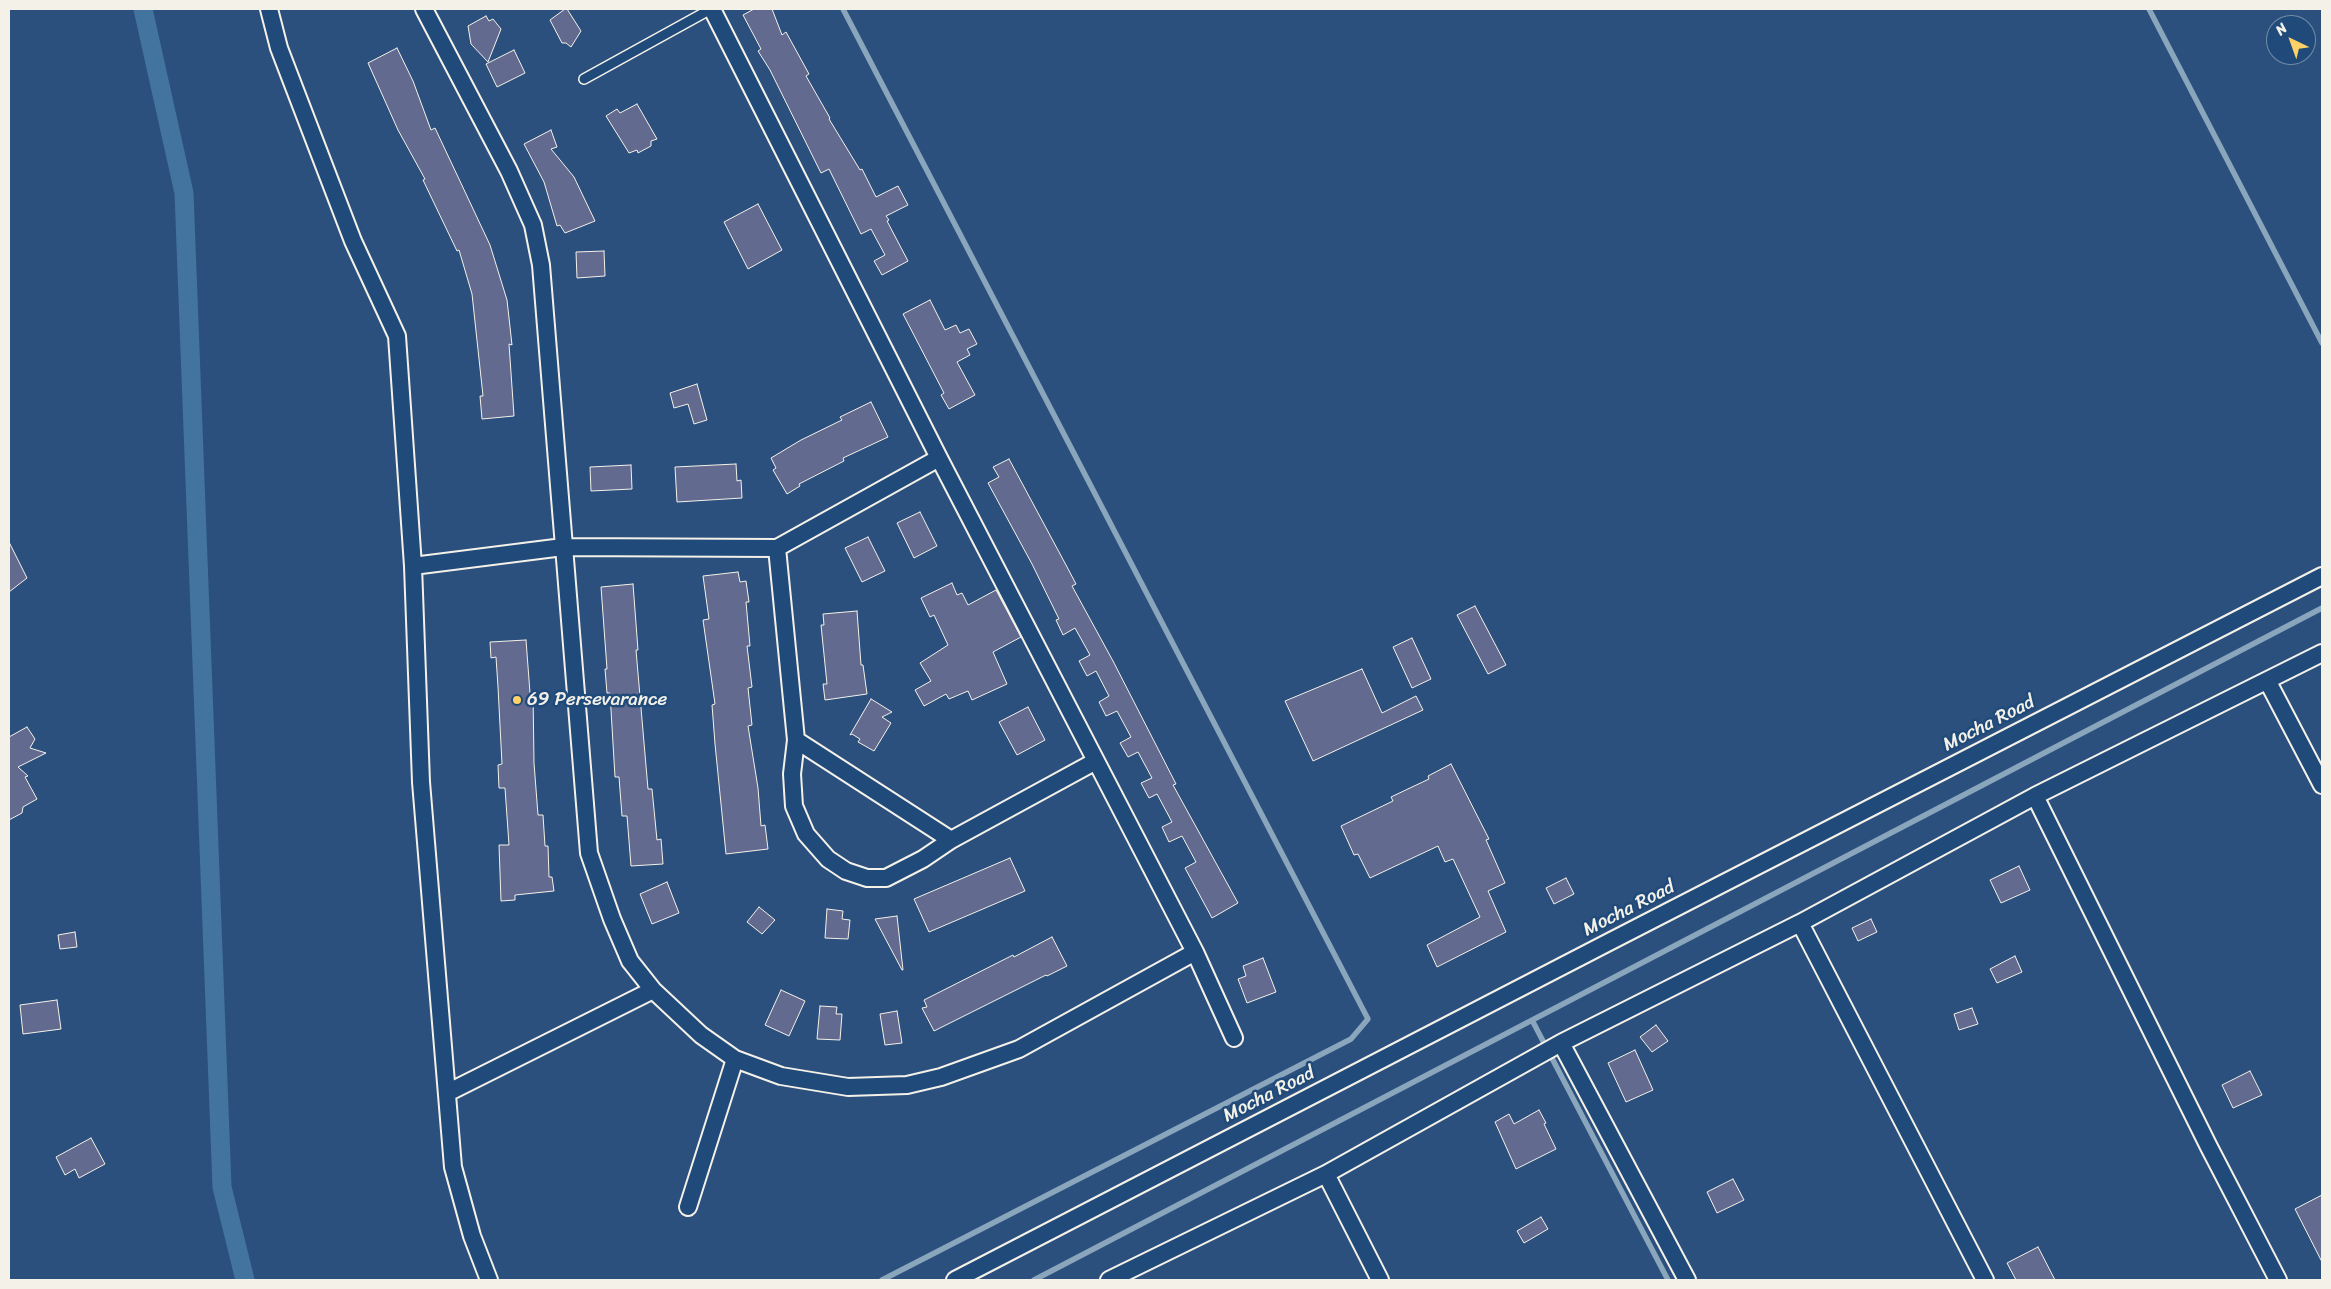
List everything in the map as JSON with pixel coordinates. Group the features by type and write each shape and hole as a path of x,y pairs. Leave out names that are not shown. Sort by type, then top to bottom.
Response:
{"street":[{"path":"269,9 278,48 350,232 397,336 412,566 421,782 453,1167 472,1236 489,1280"},
{"path":"424,9 509,171 533,225 542,265 563,547 589,853 612,919 630,961 653,990 701,1035 735,1059 781,1076 848,1087 906,1085 941,1077 1019,1049 1195,952"},
{"path":"712,9 939,458 1195,952 1234,1038"},
{"path":"412,566 563,547 776,548 939,458"},
{"path":"776,548 796,740 792,774 794,806 806,834 828,859 846,871 867,878 886,878 924,859 951,840 1096,761"},
{"name":"Mocha Road","path":"955,1280 1600,946 2322,576"},
{"path":"1109,1280 1326,1174 1561,1043 1800,923 2035,796 2268,682 2322,653"},
{"path":"2268,682 2322,785"},
{"path":"796,740 951,840"},
{"path":"2035,796 2209,1147 2278,1280"},
{"path":"1800,923 1986,1280"},
{"path":"447,1093 653,990"},
{"path":"1561,1043 1687,1280"},
{"path":"688,1207 735,1059"},
{"path":"1326,1174 1380,1280"}],"lane":[{"path":"584,80 712,9"}],"building":[{"path":"567,9 581,31 571,47 566,43 562,43 550,20"},
{"path":"754,9 772,9 782,35 786,32 809,74 806,76 829,119 860,170 862,169 876,197 898,186 908,205 886,216 908,261 882,275 874,261 885,255 871,229 861,234 829,169 821,173 770,70 758,51 761,49 743,15"},
{"path":"486,16 489,21 493,19 501,29 488,62 471,44 468,26"},
{"path":"397,48 413,81 431,130 435,128 490,245 507,300 512,345 509,344 514,416 482,419 480,396 483,396 472,294 459,250 457,251 423,180 425,179 398,130 368,63"},
{"path":"514,50 525,73 497,87 486,64"},
{"path":"637,104 657,139 651,141 651,146 638,153 637,150 629,153 606,116 617,109 620,113"},
{"path":"551,130 557,147 551,149 574,177 595,221 565,233 560,225 557,226 544,182 524,144"},
{"path":"758,204 782,250 748,269 724,222"},
{"path":"604,251 605,276 577,278 576,252"},
{"path":"930,300 945,330 956,325 960,333 969,329 977,344 967,349 970,355 957,362 975,395 949,409 941,395 944,393 903,314"},
{"path":"697,384 707,420 694,424 688,404 674,408 670,393"},
{"path":"871,402 888,437 843,458 844,461 799,484 800,486 787,494 773,470 776,468 771,458 801,440 842,420 840,417"},
{"path":"1009,459 1076,584 1072,586 1176,784 1173,785 1238,903 1212,918 1185,868 1196,862 1182,836 1169,842 1162,827 1172,822 1157,794 1149,798 1141,783 1152,778 1138,752 1128,757 1120,743 1131,737 1117,711 1106,716 1099,702 1109,696 1096,671 1087,676 1079,661 1090,655 1075,628 1063,635 1056,620 1059,619 1032,564 988,483 999,477 993,467"},
{"path":"736,464 737,481 741,480 742,498 677,502 675,467"},
{"path":"631,465 632,489 591,491 590,467"},
{"path":"920,512 937,546 914,558 897,523"},
{"path":"868,537 885,571 862,582 845,548"},
{"path":"9,542 27,578 9,592"},
{"path":"738,572 740,582 746,581 749,602 746,602 750,646 747,646 752,687 748,688 752,725 748,726 758,788 761,826 765,825 768,849 726,854 712,705 715,704 703,620 709,619 703,576"},
{"path":"952,583 957,595 962,593 968,605 996,590 1021,637 993,652 1007,684 972,700 968,691 949,699 946,694 924,706 915,690 931,681 920,663 948,645 934,615 930,617 921,598"},
{"path":"633,584 638,650 636,650 648,789 652,789 657,840 661,839 663,864 631,866 627,816 622,816 619,777 615,777 610,693 607,693 605,669 607,669 601,587"},
{"path":"1475,606 1506,665 1488,674 1457,615"},
{"path":"857,611 861,665 863,665 867,694 825,700 823,684 827,684 821,625 824,625 823,614"},
{"path":"1412,638 1431,679 1412,688 1393,647"},
{"path":"526,640 530,693 533,692 534,763 538,815 543,815 545,846 548,846 549,877 552,877 554,891 515,895 515,900 501,901 499,845 509,845 505,788 499,788 498,765 502,764 498,687 496,657 491,658 490,642"},
{"path":"1362,669 1382,713 1416,696 1423,710 1313,761 1285,701"},
{"path":"871,699 892,712 882,717 891,723 874,751 858,742 860,739 852,734 850,735"},
{"path":"1028,707 1045,740 1017,755 999,722"},
{"path":"27,727 35,739 30,748 46,753 18,767 28,776 25,777 37,799 23,807 22,813 9,820 9,737"},
{"path":"1451,764 1489,839 1486,840 1505,883 1488,891 1506,932 1437,967 1427,945 1480,917 1453,859 1445,862 1438,846 1370,878 1358,854 1354,855 1341,826 1393,801 1391,797 1429,779 1428,776"},
{"path":"1010,858 1025,891 929,932 914,899"},
{"path":"2019,866 2030,890 2001,903 1990,880"},
{"path":"1566,878 1574,894 1554,904 1546,888"},
{"path":"667,882 679,913 652,924 640,894"},
{"path":"759,907 775,920 762,934 747,922"},
{"path":"827,909 843,911 842,919 850,920 848,939 825,938"},
{"path":"897,916 903,970 875,919"},
{"path":"1871,919 1877,932 1858,941 1852,928"},
{"path":"75,932 77,947 60,949 58,935"},
{"path":"1052,937 1067,966 934,1031 922,1008 927,1007 924,1000"},
{"path":"2015,956 2022,972 1997,983 1990,969"},
{"path":"1263,958 1276,992 1247,1003 1238,979 1246,976 1243,966"},
{"path":"781,990 805,1001 789,1036 765,1025"},
{"path":"57,1000 61,1029 23,1034 20,1005"},
{"path":"820,1006 837,1007 836,1014 842,1014 840,1040 817,1039"},
{"path":"1972,1008 1978,1024 1959,1030 1954,1014"},
{"path":"897,1011 902,1043 885,1045 880,1014"},
{"path":"1656,1025 1668,1041 1652,1052 1640,1037"},
{"path":"1635,1050 1653,1090 1626,1102 1608,1063"},
{"path":"2250,1071 2262,1095 2233,1108 2222,1085"},
{"path":"1539,1110 1556,1149 1516,1169 1495,1122 1509,1114 1514,1124"},
{"path":"91,1138 105,1164 79,1178 75,1169 65,1175 56,1157"},
{"path":"1733,1179 1744,1200 1717,1213 1707,1192"},
{"path":"2322,1195 2322,1262 2295,1209"},
{"path":"1541,1217 1548,1229 1524,1243 1517,1231"},
{"path":"2038,1247 2055,1280 2016,1280 2007,1263"}],"waterway":[{"path":"143,9 184,193 222,1187 245,1280"},
{"path":"843,9 1368,1019 1351,1039 882,1280"},
{"path":"2149,9 2322,343"},
{"path":"1034,1280 2322,608"},
{"path":"1532,1020 1668,1280"}],"place":[{"name":"69 Persevarance","path":"517,700"}]}
